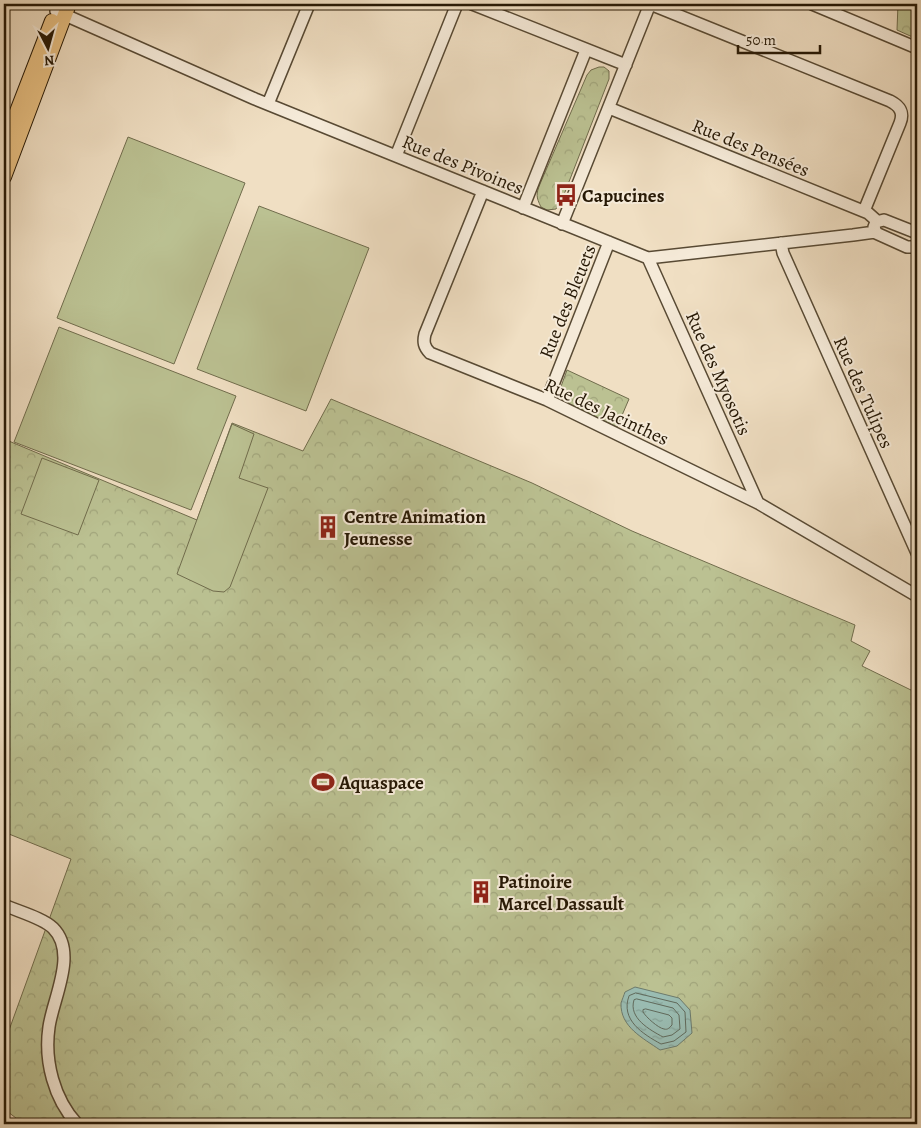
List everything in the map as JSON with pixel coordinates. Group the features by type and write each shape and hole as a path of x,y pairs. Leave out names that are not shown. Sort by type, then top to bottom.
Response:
{"main road":[{"path":"4,146 62,8"},
{"path":"4,177 62,8"}],"street":[{"path":"268,104 309,4"},
{"path":"396,156 457,4"},
{"path":"472,4 626,66"},
{"path":"562,224 650,4 890,101 899,107 902,119 864,211"},
{"path":"812,4 917,48"},
{"name":"Rue des Pivoines","path":"62,8 268,104 648,258 781,243 876,227"},
{"path":"523,208 586,50"},
{"name":"Rue des Pensées","path":"609,108 864,211 871,215 876,227 883,236 907,246 917,247"},
{"name":"Rue des Jacinthes","path":"483,191 425,334 425,348 430,353 547,400 758,503 917,596"},
{"name":"Rue des Pensées","path":"876,227 881,220 917,233"},
{"name":"Rue des Bleuets","path":"547,400 609,242"},
{"name":"Rue des Tulipes","path":"781,243 783,253 917,553"},
{"name":"Rue des Myosotis","path":"648,258 758,503"},
{"path":"4,905 47,923 55,931 62,945 64,960 49,1029 48,1059 59,1097 77,1124"}],"green space":[{"path":"898,4 917,4 917,39 897,30"},
{"path":"604,67 609,71 609,79 565,192 556,209 547,210 541,207 538,201 539,187 587,75 591,70"},
{"path":"128,137 245,183 174,364 57,318"},
{"path":"259,206 369,248 306,411 197,369"},
{"path":"59,327 236,396 191,510 14,442"},
{"path":"567,370 629,399 617,427 564,401 559,392"},
{"path":"331,399 532,483 632,531 855,625 851,641 870,651 862,666 917,693 917,1124 24,1124 4,1109 4,1044 71,859 4,832 4,439 197,520 232,423 303,451"},
{"path":"232,424 254,434 239,478 268,488 230,587 224,592 213,591 177,574"},
{"path":"42,458 99,480 78,535 21,514"}],"water":[{"path":"635,987 679,998 690,1010 692,1033 677,1046 660,1050 640,1036 624,1019 621,1003 625,992"}],"place":[{"name":"Capucines","path":"566,195"},
{"name":"Centre Animation Jeunesse","path":"328,527"},
{"name":"Aquaspace","path":"323,782"},
{"name":"Patinoire Marcel Dassault","path":"481,892"}]}
